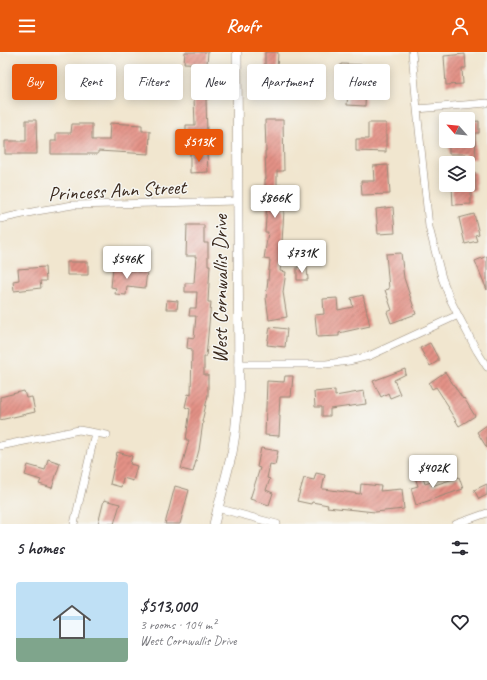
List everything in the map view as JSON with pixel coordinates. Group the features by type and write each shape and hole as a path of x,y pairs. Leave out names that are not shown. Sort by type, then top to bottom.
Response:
{"street":[{"name":"West Cornwallis Drive","path":"214,524 232,453 239,393 237,52"},
{"path":"412,52 429,227 442,278 476,351 487,367"},
{"path":"417,109 487,103"},
{"name":"Princess Ann Street","path":"0,219 73,205 237,201"},
{"path":"238,364 326,364 349,361 369,356 458,315"},
{"path":"0,446 79,430 106,435"},
{"path":"74,524 96,433"},
{"path":"218,508 277,524"},
{"path":"456,524 487,513"}],"building":[{"path":"185,52 208,52 207,64 184,63"},
{"path":"265,52 278,52 277,64 265,64"},
{"path":"465,54 466,68 462,68 463,84 446,85 444,56"},
{"path":"194,100 206,100 207,134 186,135 186,125 195,125"},
{"path":"347,100 365,100 365,106 347,105"},
{"path":"26,120 36,120 37,154 5,154 5,141 26,141"},
{"path":"265,120 283,120 284,171 277,171 277,185 282,185 282,210 284,210 282,242 284,242 280,271 286,272 283,292 287,317 269,320 266,298 270,260 264,259 268,232 265,232 267,203 265,203"},
{"path":"475,121 479,121 479,133 475,133"},
{"path":"110,123 142,125 142,131 150,131 149,154 98,151 98,154 51,154 51,141 56,141 56,133 71,133 72,124 92,124 92,140 109,140"},
{"path":"368,123 386,123 386,152 356,151 356,139 368,139"},
{"path":"475,133 476,159 475,156 465,156 465,154 449,154 449,148 475,148"},
{"path":"190,153 207,153 208,172 190,173"},
{"path":"388,165 390,194 362,195 361,181 374,181 373,166"},
{"path":"452,192 471,192 471,204 453,205"},
{"path":"393,207 395,233 378,234 376,209"},
{"path":"474,214 479,234 475,235 477,241 465,244 459,218"},
{"path":"187,225 204,225 204,243 208,243 208,265 210,265 208,302 211,302 206,357 204,357 204,375 208,375 208,395 202,422 199,450 193,472 181,469 189,440 186,440 190,409 185,407 188,394 191,395 192,349 187,348 188,337 194,338 196,316 189,316 190,308 196,308 197,292 185,292 185,283 194,283 196,256 186,256"},
{"path":"401,253 404,278 416,314 391,323 387,312 392,310 385,290 389,289 386,254"},
{"path":"487,256 487,290 475,261"},
{"path":"67,262 88,262 88,275 67,275"},
{"path":"45,267 46,281 40,281 41,288 14,291 13,281 19,280 18,269"},
{"path":"113,267 147,272 145,288 127,286 126,295 115,294 116,288 111,287"},
{"path":"297,267 307,267 308,280 297,280"},
{"path":"363,295 370,326 339,333 339,336 317,337 315,315 324,314 323,299 337,298 338,310 353,307 351,298"},
{"path":"167,300 178,301 177,309 166,309"},
{"path":"270,327 287,329 285,347 267,345"},
{"path":"430,343 438,358 438,361 430,366 420,348"},
{"path":"405,369 406,374 394,380 400,394 390,398 388,393 381,397 373,381"},
{"path":"445,372 475,416 459,426 436,387 432,389 429,383"},
{"path":"285,376 293,376 291,397 280,397 279,436 265,435 267,381 284,382"},
{"path":"335,390 335,396 364,391 366,404 330,409 330,416 322,416 322,407 315,407 314,392"},
{"path":"24,391 26,398 32,397 35,412 0,420 0,397"},
{"path":"487,425 487,448 477,432"},
{"path":"261,448 278,451 275,465 270,464 267,478 270,479 266,490 273,493 269,505 250,499 260,468 257,467"},
{"path":"117,452 132,456 130,464 137,466 133,481 123,478 121,487 110,484"},
{"path":"48,459 60,463 52,488 39,484 41,480 25,475 28,465 45,470"},
{"path":"420,469 425,484 431,482 432,486 459,477 463,489 416,505 411,488 418,486 413,471"},
{"path":"316,473 325,475 322,489 360,494 361,484 381,486 380,491 402,489 404,509 375,512 327,507 328,505 297,501 304,478 314,480"},
{"path":"487,484 487,495 479,499 474,490"},
{"path":"175,486 189,490 180,524 165,524"},
{"path":"104,500 120,504 114,524 98,524"}]}
